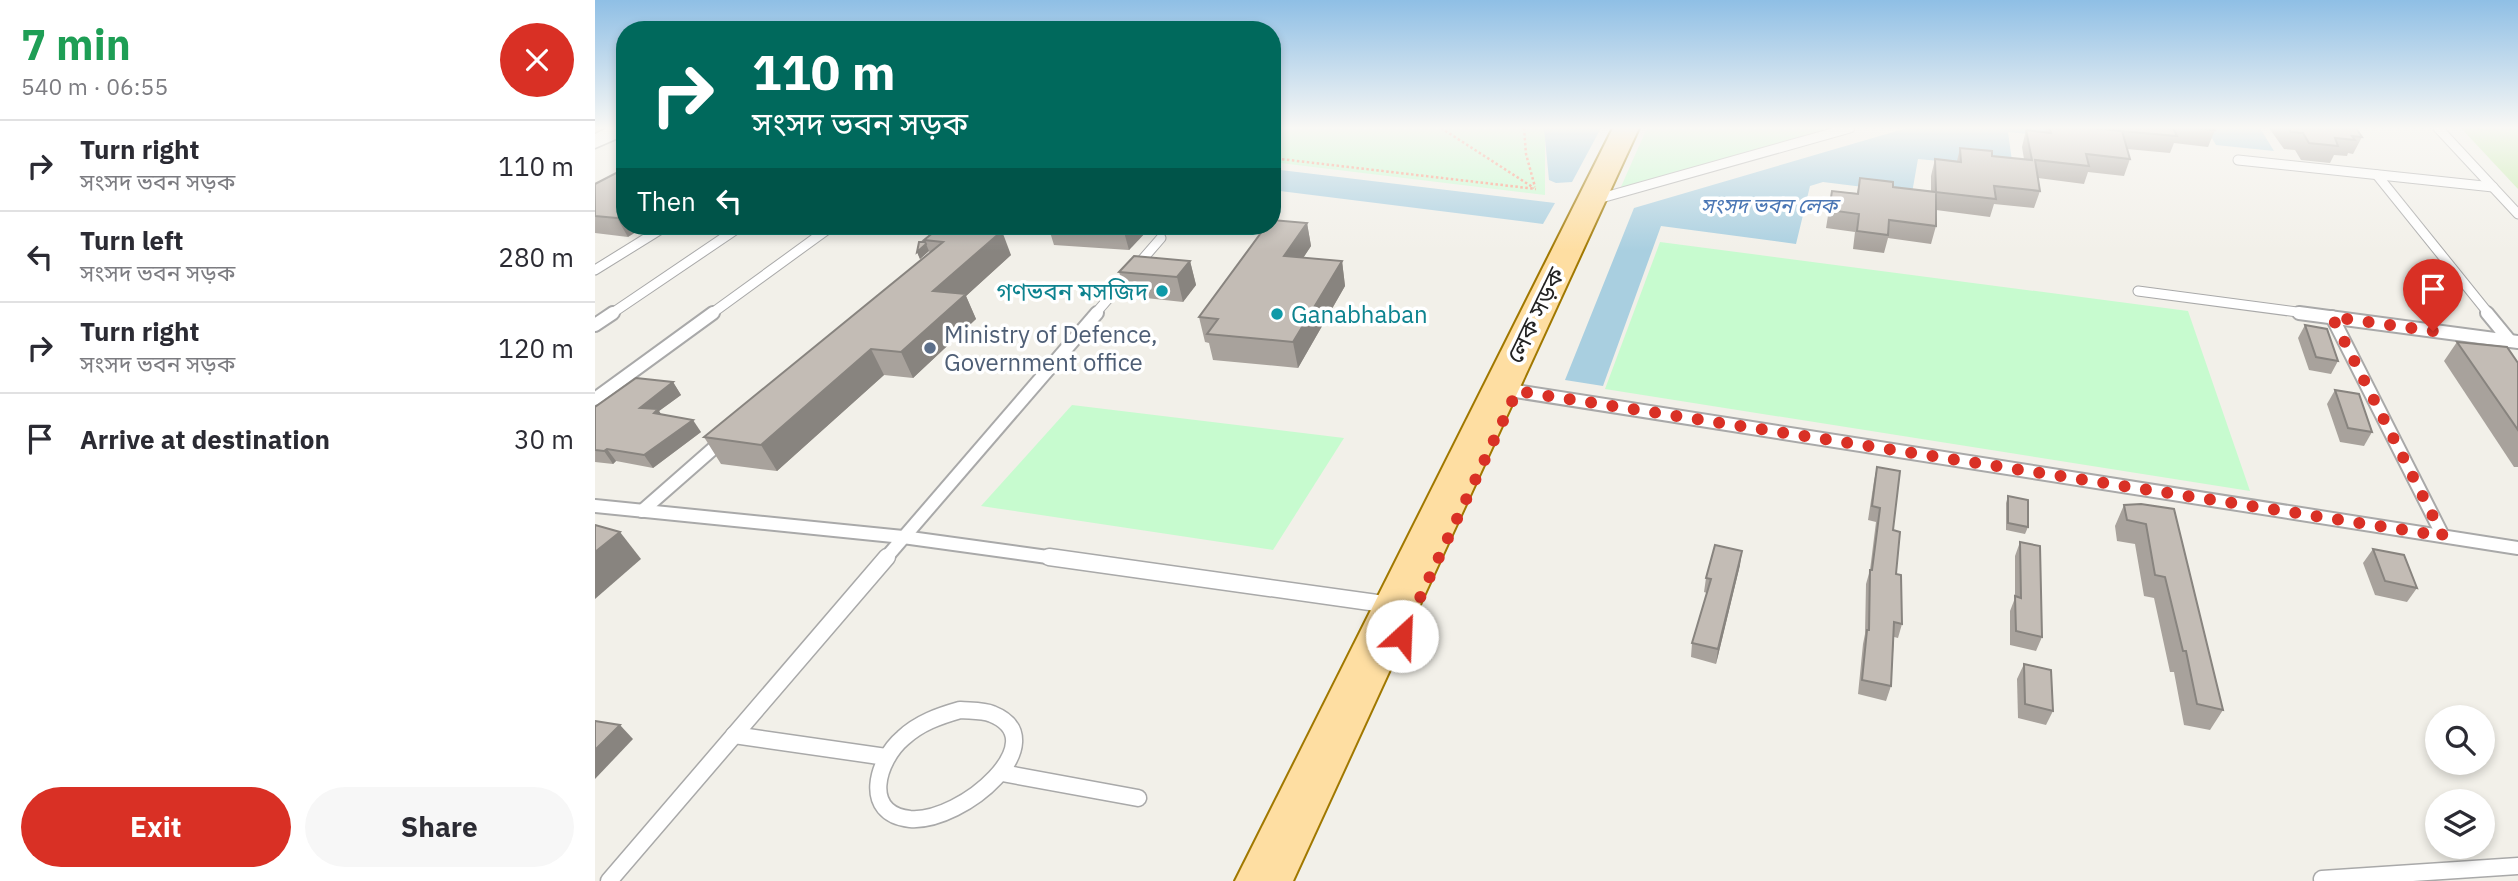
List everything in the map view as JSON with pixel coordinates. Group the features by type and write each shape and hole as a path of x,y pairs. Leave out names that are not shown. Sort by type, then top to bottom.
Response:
{"main road":[{"path":"1288,881 1508,390 1599,199 1610,169"},
{"path":"1599,199 1617,169"},
{"name":"লেক সড়ক","path":"1264,881 1394,606 1508,390"}],"lane":[{"path":"1599,199 1705,169"},
{"path":"2322,169 2493,187"},
{"path":"2476,169 2518,214"},
{"path":"2377,175 2514,342"},
{"path":"595,270 651,235"},
{"path":"595,325 728,235"},
{"path":"595,392 812,235"},
{"path":"595,399 820,235"},
{"path":"609,881 1161,238"},
{"path":"2139,291 2514,342"},
{"path":"2332,317 2443,536"},
{"path":"1508,390 2518,548"},
{"path":"642,511 737,428"},
{"path":"595,506 904,537 1394,606"},
{"path":"960,710 980,710 996,714 1007,724 1013,737 1012,754 1002,773 986,791 965,806 941,816 917,820 897,817 883,807 876,792 877,775 886,757 900,741 918,726 960,710"},
{"path":"734,735 886,757"},
{"path":"1002,773 1138,798"},
{"path":"2318,880 2518,866"}],"path":[{"path":"1367,169 1536,189"},
{"path":"1505,169 1536,189"},
{"path":"1530,169 1536,189"}],"green space":[{"path":"1331,169 1545,169 1545,195"},
{"path":"1629,169 1688,169 1620,189"},
{"path":"2499,169 2518,169 2518,189"},
{"path":"1660,242 2188,311 2250,491 1605,389"},
{"path":"1072,405 1344,438 1273,550 981,506"}],"water":[{"path":"1548,169 1579,169 1572,182 1556,183 1549,180"},
{"name":"সংসদ ভবন লেক","path":"1767,169 1916,169 1912,193 1823,182 1810,186 1796,244 1661,226 1603,386 1565,380 1634,208"},
{"path":"1281,170 1555,203 1543,224 1281,191"}],"building":[{"path":"1935,169 2036,169 2040,191 1994,186 1996,199 1936,192"},
{"path":"616,173 616,218 595,216 595,184"},
{"path":"1860,178 1893,182 1893,187 1936,192 1936,226 1889,220 1888,235 1857,231 1859,214 1829,210 1832,191 1858,194"},
{"name":"Ganabhaban","path":"1281,221 1307,223 1284,256 1342,261 1293,342 1207,334 1218,319 1199,317 1259,235 1281,235"},
{"path":"930,235 997,235 933,291 966,294 901,352 871,349 761,445 704,437 943,242 924,240"},
{"path":"919,242 926,244 917,252"},
{"path":"1134,256 1190,261 1177,277 1119,272"},
{"path":"2305,325 2327,329 2338,361 2316,357"},
{"path":"2457,342 2507,347 2518,363 2518,430"},
{"path":"636,378 673,382 640,408 658,409 654,413 693,420 644,455 607,449 595,450 595,407"},
{"path":"2335,390 2359,394 2372,432 2348,428"},
{"path":"1877,467 1900,471 1893,530 1900,532 1896,574 1901,575 1902,624 1894,622 1891,686 1862,680 1869,630 1870,570 1880,508 1872,506"},
{"path":"2008,496 2028,500 2028,527 2008,523"},
{"path":"2141,504 2174,509 2223,710 2197,704 2186,651 2183,651 2165,577 2155,575 2146,524 2127,520 2124,505"},
{"path":"595,525 620,532 595,552"},
{"path":"2020,542 2040,546 2042,637 2016,631 2015,596 2021,598"},
{"path":"1715,545 1742,551 1718,649 1692,643 1711,579 1706,578"},
{"path":"2373,549 2404,555 2417,588 2385,581"},
{"path":"2024,664 2051,670 2053,711 2025,704"},
{"path":"595,721 620,725 595,750"}],"place":[{"name":"গণভবন মসজিদ","path":"1162,291"},
{"name":"Ganabhaban","path":"1277,314"},
{"name":"Ministry of Defence, Government office","path":"930,348"}],"route":[{"path":"1402,636 1517,391 2443,536 2332,317 2433,331"}]}
